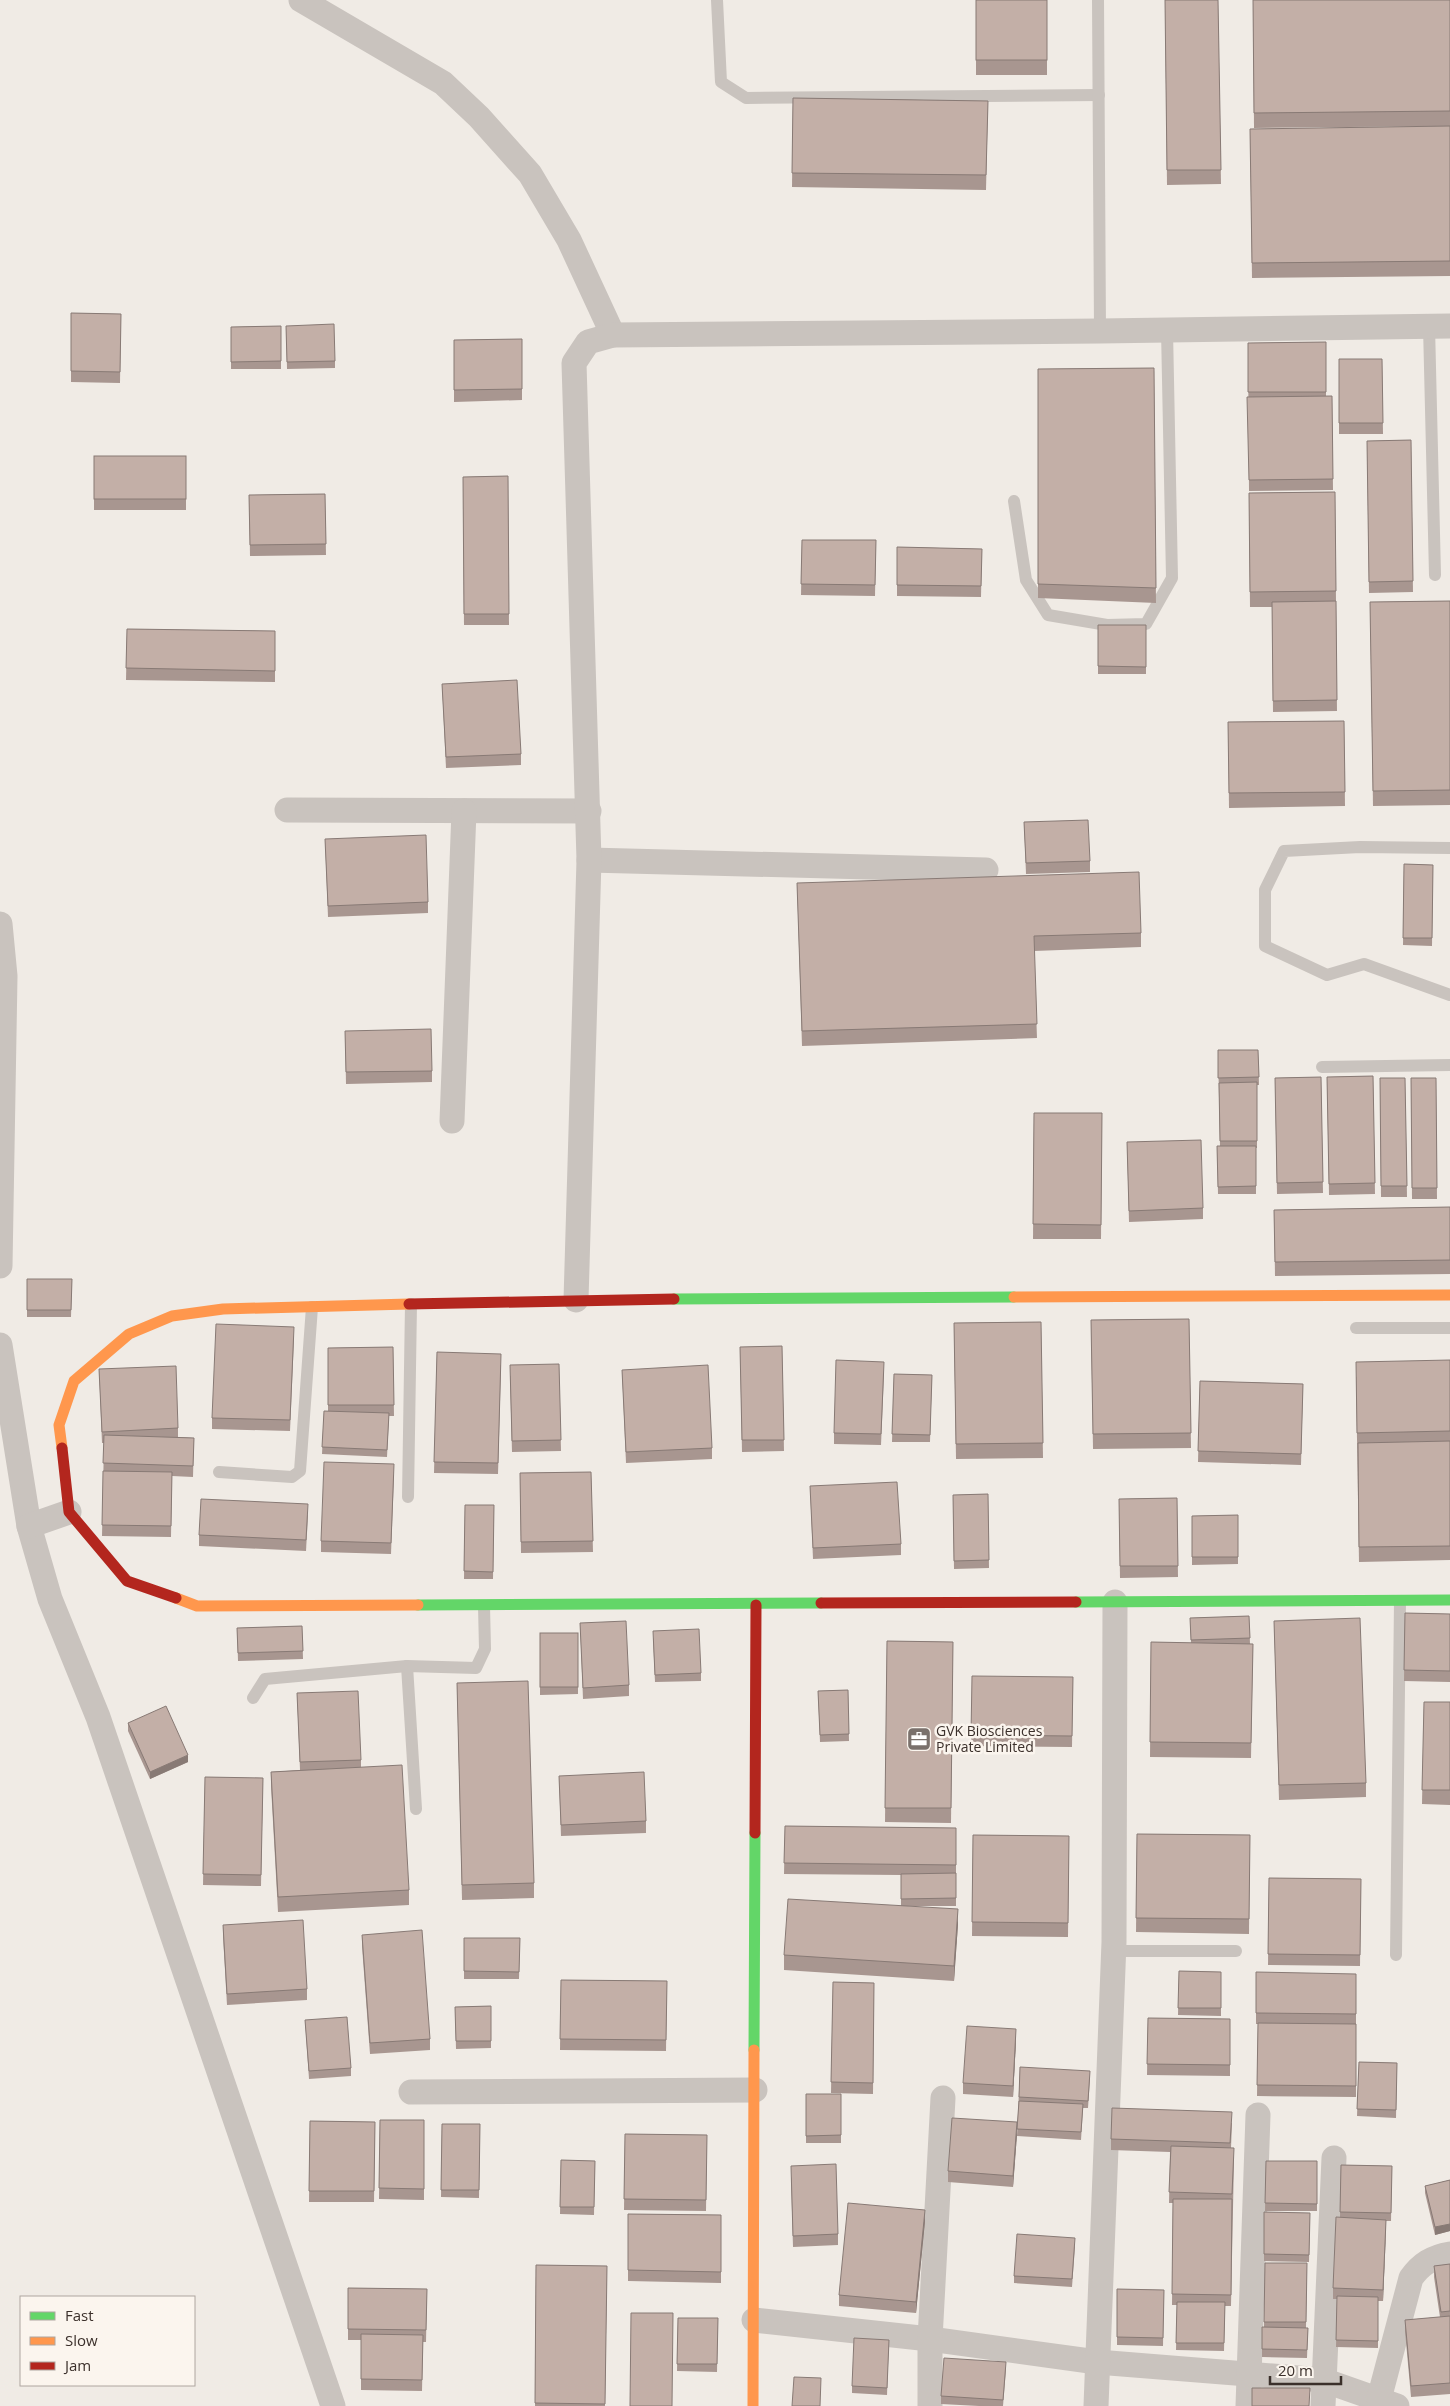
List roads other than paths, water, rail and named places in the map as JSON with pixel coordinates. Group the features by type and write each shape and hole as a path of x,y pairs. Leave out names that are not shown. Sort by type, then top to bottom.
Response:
{"street":[{"path":"301,0 443,83 480,117 530,174 569,240 613,335"},
{"path":"576,1300 589,812 574,363 588,342 613,335 1100,332 1439,326"},
{"path":"287,810 589,812"},
{"path":"452,1120 464,811"},
{"path":"589,860 986,870"},
{"path":"0,924 5,976 0,1266"},
{"path":"1450,1295 576,1300 223,1309 172,1316 129,1334 74,1381 59,1425 69,1512 127,1581 197,1606 756,1605 1450,1600"},
{"path":"0,1345 29,1526 50,1599 98,1717 333,2406"},
{"path":"29,1526 69,1512"},
{"path":"1096,2406 1114,1951 1115,1602"},
{"path":"753,2406 756,1605"},
{"path":"412,2092 754,2090"},
{"path":"930,2406 930,2339 942,2098"},
{"path":"1248,2406 1258,2115"},
{"path":"1323,2406 1334,2158"},
{"path":"754,2320 930,2339 1097,2362 1323,2380 1388,2402 1411,2278 1420,2265 1440,2256 1450,2254"}],"lane":[{"path":"718,0 721,82 746,98 1098,95"},
{"path":"1098,0 1100,332"},
{"path":"1434,575 1439,326"},
{"path":"1014,501 1026,580 1048,615 1107,625 1146,624 1172,578 1167,330"},
{"path":"1450,848 1360,847 1284,851 1264,890 1265,946 1327,975 1364,964 1450,995"},
{"path":"1322,1066 1450,1065"},
{"path":"408,1497 411,1304"},
{"path":"219,1472 292,1477 300,1471 312,1307"},
{"path":"1356,1328 1450,1328"},
{"path":"1396,1955 1400,1600"},
{"path":"253,1698 265,1679 408,1666 476,1668 486,1649 484,1606"},
{"path":"408,1666 416,1809"},
{"path":"1114,1951 1236,1951"}],"place":[{"name":"GVK Biosciences Private Limited","path":"919,1739"}]}
